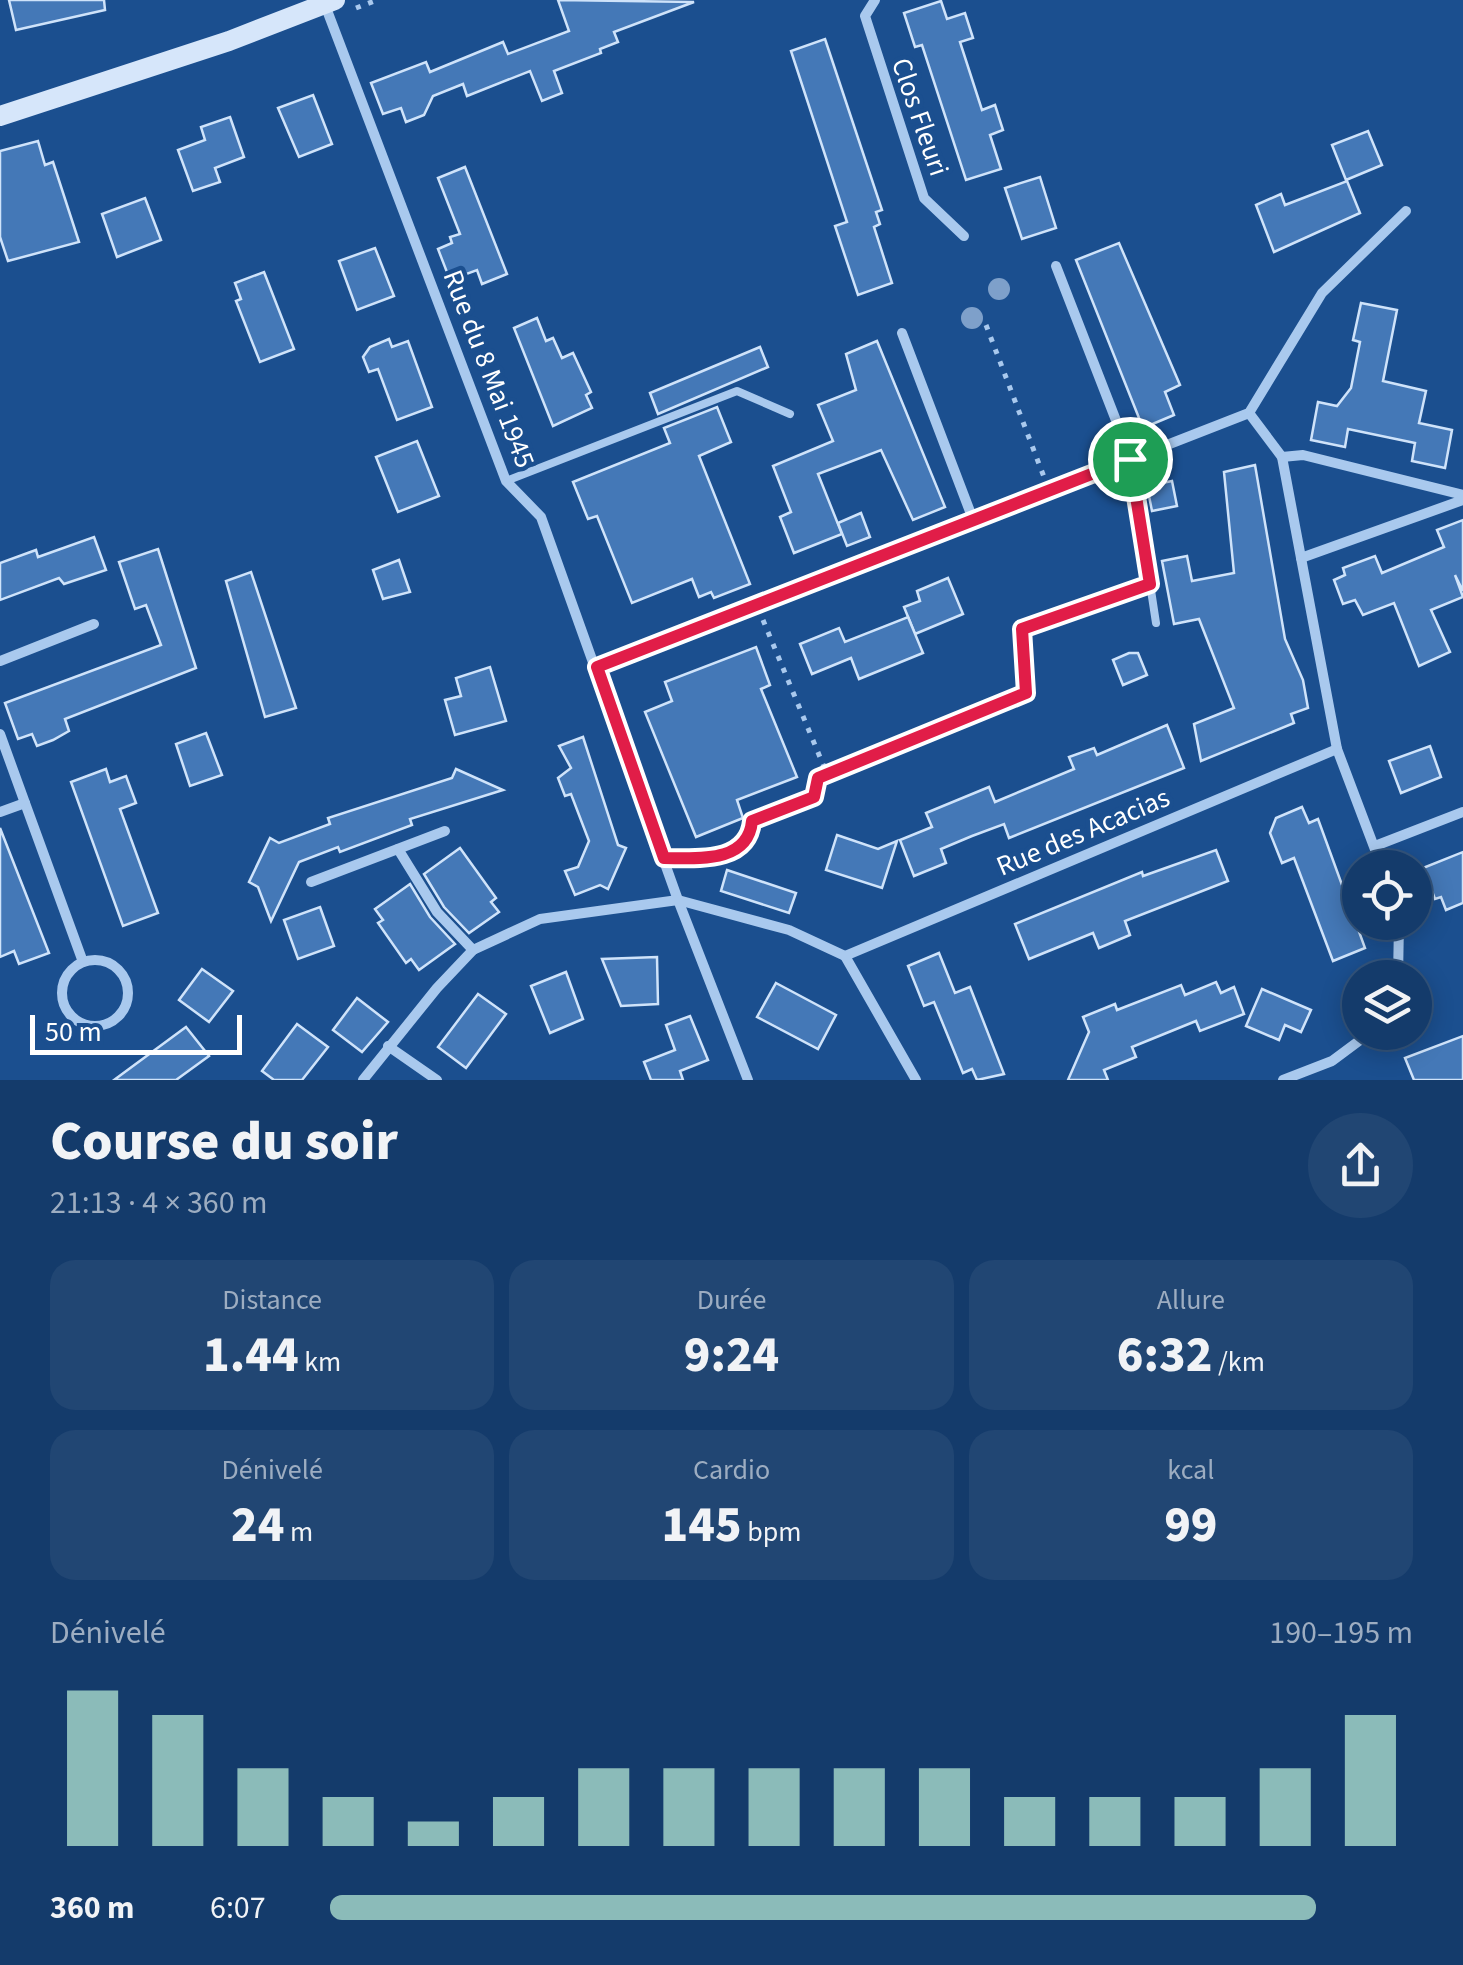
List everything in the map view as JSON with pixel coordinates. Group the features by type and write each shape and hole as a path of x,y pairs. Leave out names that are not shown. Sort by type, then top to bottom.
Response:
{"street":[{"name":"Clos Fleuri","path":"875,0 865,16 868,30 924,198 964,236"},
{"path":"0,116 302,6 330,2"},
{"name":"Rue du 8 Mai 1945","path":"330,2 506,482 541,517 678,900 748,1080"},
{"path":"597,667 1248,413 1322,293 1406,211"},
{"path":"1056,266 1130,459"},
{"path":"902,333 974,522"},
{"path":"1248,413 1282,457 1337,749 1376,850"},
{"path":"1282,457 1303,454 1463,498"},
{"path":"1302,558 1463,498"},
{"path":"0,660 94,624"},
{"path":"0,734 83,962"},
{"name":"Rue des Acacias","path":"846,956 1337,749"},
{"path":"0,812 24,803"},
{"path":"1375,846 1463,812"},
{"path":"311,882 445,831"},
{"path":"398,849 437,912 473,950"},
{"path":"363,1080 473,950 540,918 678,900 789,930 846,956 916,1080"},
{"path":"105,961 115,967 127,985 124,1008 108,1023 87,1025 64,1005 67,975 83,962 105,961"},
{"path":"388,1046 437,1080"},
{"path":"1283,1080 1332,1060 1346,1050"}],"lane":[{"path":"506,482 737,391 790,414"},
{"path":"1130,459 1156,623"}],"path":[{"path":"365,5 377,0"},
{"path":"986,326 1050,492"},
{"path":"664,858 715,858 743,846 751,835 752,821 814,797 818,778 1026,693 1022,629 1150,584"},
{"path":"757,606 827,774"}],"building":[{"path":"9,0 104,0 105,10 16,30"},
{"path":"558,0 694,2 614,32 618,42 600,49 601,53 554,71 562,93 542,101 530,71 467,96 463,84 433,96 424,115 406,122 401,108 383,114 371,83 426,62 430,72 503,42 508,54 569,31"},
{"path":"941,1 947,19 965,13 973,38 960,42 982,110 995,105 1003,130 990,135 1001,169 966,180 922,45 915,47 904,13"},
{"path":"825,39 882,210 876,212 880,224 874,227 892,283 858,295 835,226 847,222 791,51"},
{"path":"313,95 332,144 299,157 278,108"},
{"path":"230,117 244,157 215,168 220,182 193,191 178,150 205,140 201,127"},
{"path":"1368,131 1382,165 1346,180 1332,145"},
{"path":"38,141 45,165 53,162 79,242 8,261 0,237 0,151"},
{"path":"465,167 507,274 482,284 477,270 450,280 438,249 452,243 450,237 460,234 438,178"},
{"path":"1040,177 1056,228 1022,239 1005,188"},
{"path":"1347,181 1360,213 1274,252 1256,205 1281,194 1285,205"},
{"path":"145,198 161,240 117,257 102,214"},
{"path":"1119,243 1180,385 1165,392 1174,415 1143,428 1076,260"},
{"path":"375,248 394,296 357,310 339,261"},
{"path":"264,272 294,349 260,362 236,301 241,299 235,283"},
{"path":"1361,303 1397,310 1383,381 1426,391 1419,423 1452,430 1445,468 1412,461 1415,443 1348,429 1345,447 1311,440 1318,402 1337,406 1351,388 1360,342 1353,340"},
{"path":"537,318 546,341 553,338 562,358 573,353 591,392 586,395 592,408 553,426 514,328"},
{"path":"389,339 392,347 408,341 432,407 397,420 378,369 369,372 363,357 370,347"},
{"path":"877,341 945,507 913,520 881,450 818,474 842,534 794,553 780,517 791,512 773,466 833,441 818,405 856,390 846,354"},
{"path":"760,347 768,367 658,414 650,393"},
{"path":"717,407 731,442 699,456 750,584 714,598 711,592 699,597 692,579 632,603 597,516 588,519 573,482 670,443 664,428"},
{"path":"417,441 439,496 398,512 376,457"},
{"path":"1255,465 1285,639 1303,680 1308,708 1291,714 1294,723 1201,761 1194,724 1234,708 1199,619 1174,624 1162,561 1187,556 1192,581 1234,573 1224,472"},
{"path":"1172,481 1177,506 1152,511 1147,486"},
{"path":"861,513 870,537 847,546 838,523"},
{"path":"1463,520 1463,591 1455,575 1463,597 1431,610 1450,652 1419,666 1394,603 1363,615 1355,600 1343,604 1334,580 1345,575 1343,568 1375,556 1382,573 1444,547 1437,530"},
{"path":"94,537 106,570 64,584 59,578 0,600 0,563 36,550 38,557"},
{"path":"158,549 196,668 65,719 69,731 53,740 37,746 32,734 18,739 5,703 161,645 146,605 135,609 119,562"},
{"path":"399,560 410,592 383,599 373,570"},
{"path":"251,572 296,708 265,717 226,581"},
{"path":"948,578 963,614 915,634 904,607 920,601 917,591"},
{"path":"908,617 923,653 859,679 851,658 812,674 800,644 839,628 845,642"},
{"path":"756,647 770,685 761,689 797,777 737,800 743,818 696,837 645,712 672,701 665,682"},
{"path":"1138,653 1147,675 1123,685 1113,660"},
{"path":"490,667 506,721 455,735 445,700 461,696 456,678"},
{"path":"1167,725 1184,768 1009,838 1004,824 972,836 941,849 946,863 914,876 900,840 932,827 926,813 989,787 995,802 1074,769 1069,757 1094,748 1097,755"},
{"path":"206,733 222,775 190,786 176,744"},
{"path":"583,737 618,845 626,848 608,889 600,885 575,895 565,871 578,867 589,841 571,794 565,796 558,778 571,768 559,746"},
{"path":"1430,746 1441,777 1401,793 1389,761"},
{"path":"106,769 110,782 126,776 136,803 120,809 158,913 123,926 71,782"},
{"path":"456,769 503,790 410,819 412,825 340,852 338,847 299,862 271,921 258,887 249,882 270,838 279,843 330,824 328,818 452,778"},
{"path":"1302,807 1309,823 1318,819 1342,885 1342,940 1362,940 1365,948 1333,961 1294,858 1282,863 1270,833 1276,818"},
{"path":"0,828 49,953 19,964 14,951 0,957"},
{"path":"837,835 878,849 897,841 882,888 826,870"},
{"path":"460,848 496,898 491,902 499,912 469,933 444,907 424,874"},
{"path":"1216,850 1228,881 1125,921 1130,935 1099,948 1093,933 1029,959 1015,924 1142,872 1143,876"},
{"path":"1463,852 1463,903 1446,910 1441,897 1435,899 1432,864"},
{"path":"727,870 796,893 789,913 721,891"},
{"path":"410,884 430,917 455,944 419,970 411,959 406,963 378,923 383,920 375,909"},
{"path":"320,907 334,946 298,959 284,920"},
{"path":"939,953 955,993 970,987 1004,1074 977,1080 972,1069 963,1073 934,1002 924,1006 908,966"},
{"path":"657,957 658,1004 621,1006 602,959"},
{"path":"202,969 233,991 209,1022 179,1000"},
{"path":"566,972 583,1019 550,1033 531,986"},
{"path":"1216,982 1221,993 1234,987 1244,1014 1200,1031 1196,1021 1132,1047 1136,1057 1104,1070 1108,1080 1068,1080 1089,1032 1083,1017 1115,1004 1117,1010 1181,985 1185,995"},
{"path":"776,983 836,1015 818,1049 757,1017"},
{"path":"1262,989 1311,1010 1301,1032 1285,1025 1279,1040 1246,1026"},
{"path":"478,994 506,1014 466,1068 438,1047"},
{"path":"357,998 388,1022 362,1052 333,1030"},
{"path":"690,1016 708,1060 680,1071 683,1080 651,1080 644,1062 675,1050 666,1025"},
{"path":"297,1024 328,1047 302,1080 274,1080 262,1071"},
{"path":"186,1027 209,1056 176,1080 114,1080"},
{"path":"1463,1036 1463,1080 1414,1080 1405,1058"}],"route":[{"path":"1130,459 1150,584 1022,629 1026,693 818,778 814,797 752,821 751,835 743,846 715,858 664,858 597,667 1130,459"}]}
